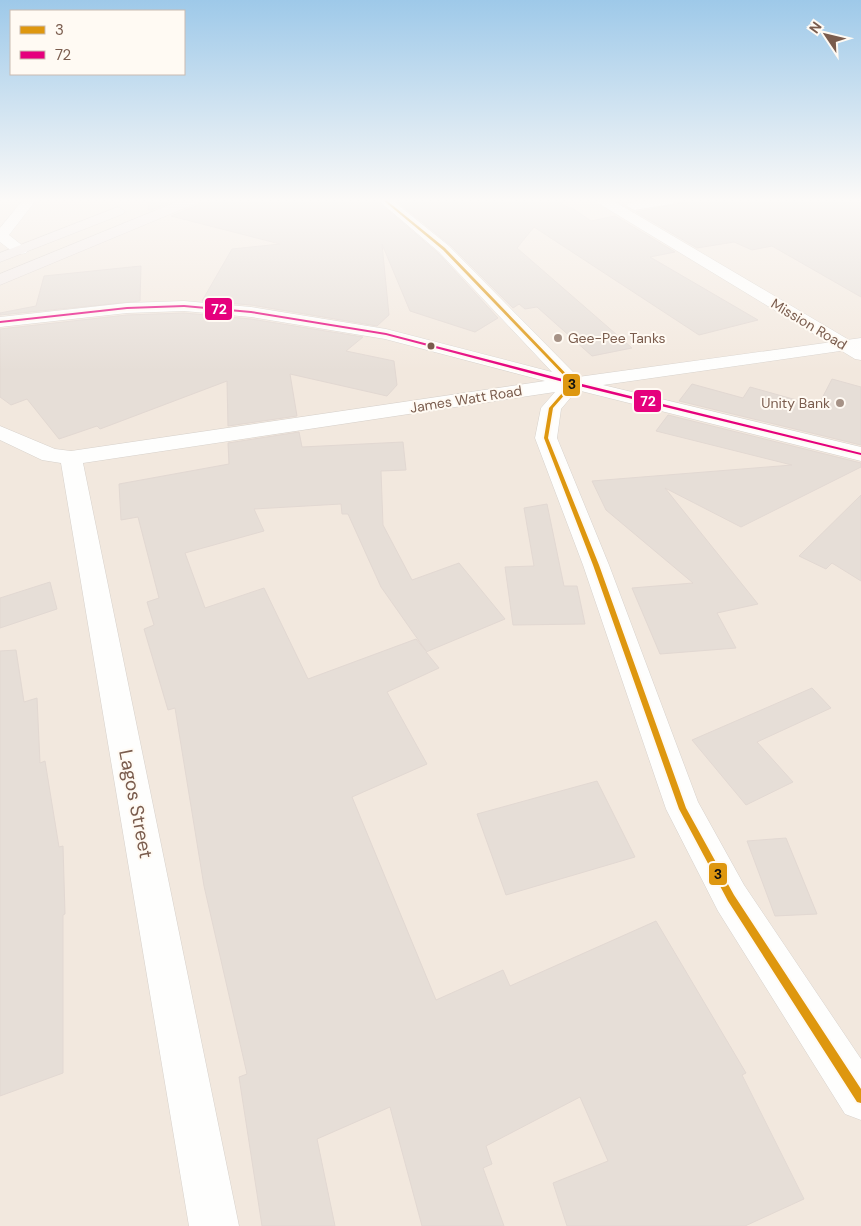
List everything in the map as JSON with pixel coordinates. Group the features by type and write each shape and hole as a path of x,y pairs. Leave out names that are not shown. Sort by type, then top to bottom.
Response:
{"highway":[{"path":"0,280 55,257"}],"street":[{"path":"452,257 573,383"},
{"name":"Mission Road","path":"706,257 854,339 861,355"},
{"name":"Mission Road","path":"724,257 802,302"},
{"path":"0,322 184,306 251,312 386,334 573,383 861,454"},
{"name":"James Watt Road","path":"71,458 854,339"},
{"path":"573,383 551,408 546,438 596,565 683,809 731,898 861,1098"},
{"path":"0,432 50,455 71,458"},
{"name":"Lagos Street","path":"71,458 214,1226"}],"shaded area":[{"path":"0,257 861,257 861,1226 0,1226"}],"building":[{"path":"227,257 383,257 389,315 377,326 251,305 202,301"},
{"path":"388,257 442,257 498,318 475,332 410,311"},
{"path":"462,257 528,257 632,348 592,356 537,307 525,309 519,304 513,308"},
{"path":"580,257 650,257 758,320 699,335"},
{"path":"792,257 861,257 861,297"},
{"path":"141,266 140,301 0,315 0,313 36,306 44,276"},
{"path":"184,313 251,319 363,337 346,351 394,361 397,385 387,396 290,374 297,416 228,426 227,381 100,429 97,426 59,439 27,399 11,405 0,397 0,329 127,315"},
{"path":"832,379 861,387 861,445 679,401 692,384 743,398 750,387 818,406"},
{"path":"668,415 861,463 861,467 741,527 665,488 758,604 717,613 736,648 660,654 632,588 693,583 606,510 592,481 792,465 656,431"},
{"path":"299,432 302,447 403,442 406,470 381,471 383,525 412,580 459,563 505,619 426,652 439,668 387,692 427,764 352,797 436,1000 503,970 510,986 656,921 746,1073 742,1075 804,1199 745,1226 567,1226 553,1183 608,1161 580,1097 486,1146 492,1164 483,1168 504,1226 422,1226 390,1107 317,1139 335,1226 262,1226 239,1077 247,1074 204,886 175,708 168,710 144,629 154,625 147,602 159,598 138,517 121,520 119,484 229,464 228,443","holes":["341,504 342,514 348,514 381,587 426,651 416,639 308,679 264,588 205,608 185,553 264,531 254,509"]},
{"path":"861,495 861,581 832,563 826,569 799,556"},
{"path":"547,504 564,586 577,586 585,624 513,625 505,567 534,566 524,508"},
{"path":"50,582 57,609 0,628 0,598"},
{"path":"16,650 24,702 37,698 40,763 45,761 59,847 63,846 65,914 63,915 63,1073 0,1096 0,651"},
{"path":"812,688 831,708 757,742 793,782 746,805 692,740"},
{"path":"597,781 635,857 506,895 477,814"},
{"path":"786,838 817,914 775,916 747,841"}],"transit line":[{"name":"3","path":"452,257 573,383 551,408 546,438 596,565 683,809 731,898 861,1098"},
{"name":"72","path":"0,322 127,308 184,306 251,312 386,334 573,383 861,454"}],"place":[{"name":"Gee-Pee Tanks","path":"558,338"},
{"name":"Unity Bank","path":"840,403"}]}
